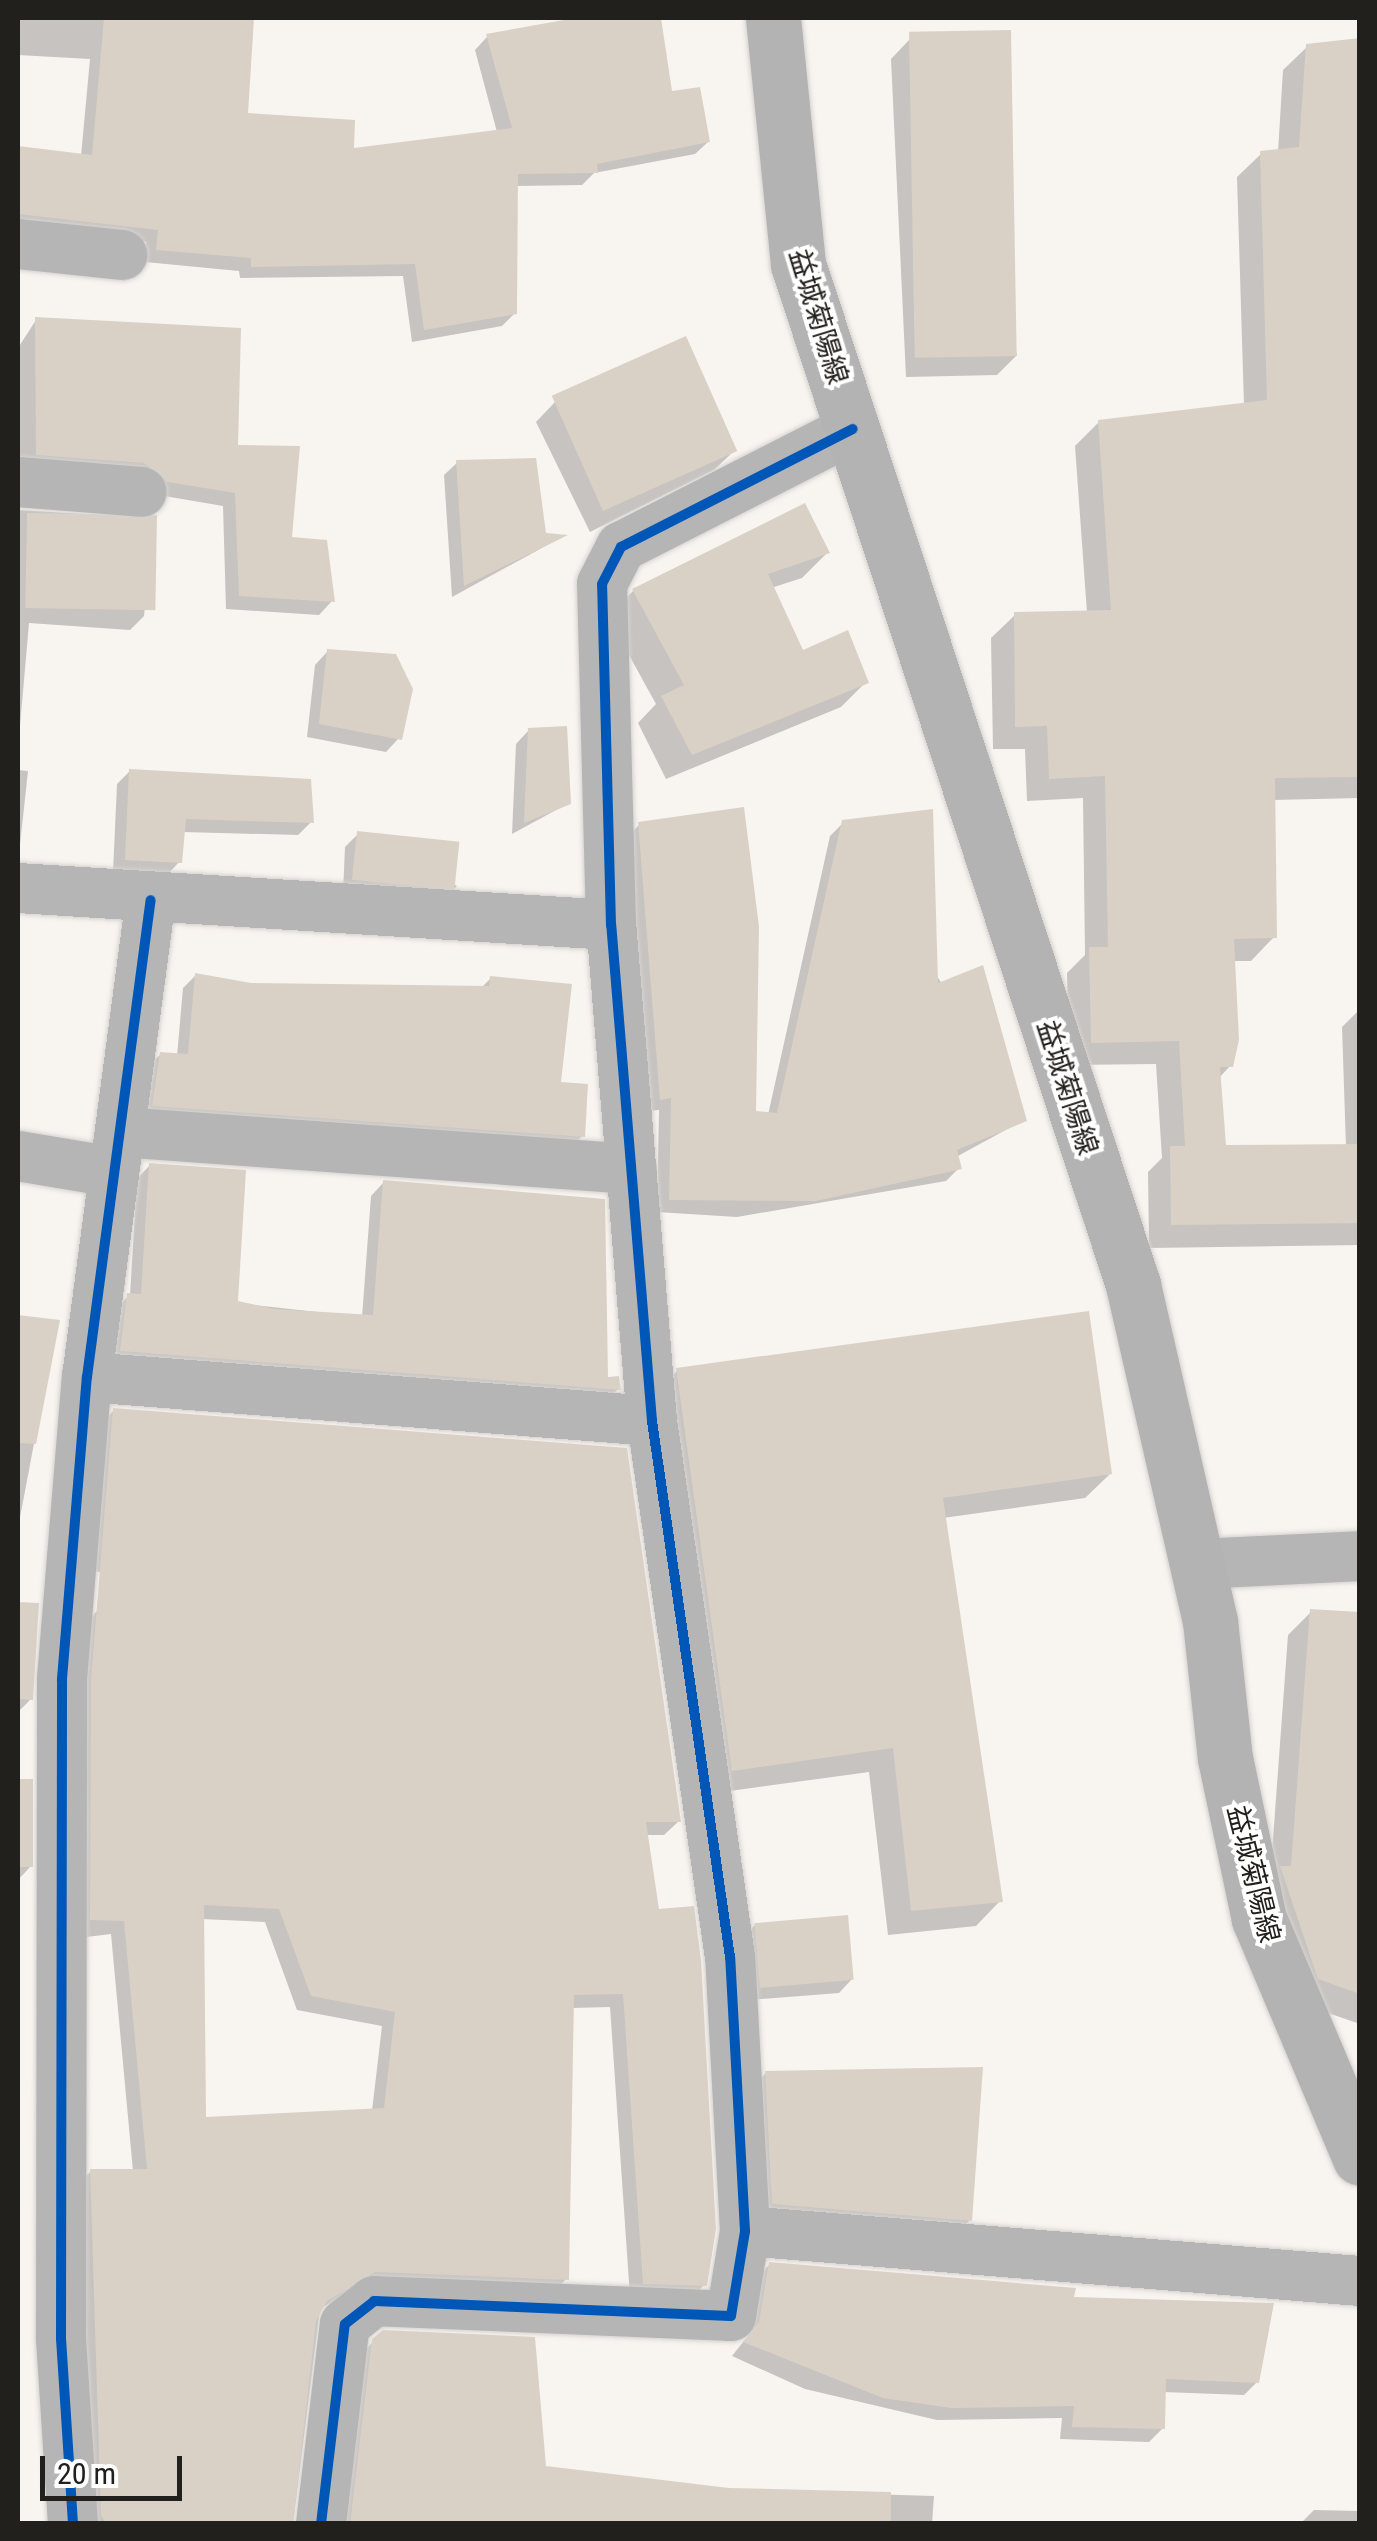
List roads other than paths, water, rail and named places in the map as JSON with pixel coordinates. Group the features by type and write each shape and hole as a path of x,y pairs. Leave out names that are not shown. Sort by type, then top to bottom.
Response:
{"main road":[{"name":"益城菊陽線","path":"773,18 798,264 1134,1285 1198,1564 1259,1920 1360,2158"}],"street":[{"path":"18,244 122,254"},
{"path":"321,2524 344,2324 374,2302 731,2316 745,2231 730,1957 652,1421 611,924 602,584 621,547 854,428"},
{"path":"18,482 142,492"},
{"path":"18,888 151,900 611,924"},
{"path":"73,2524 39,1916 87,1377 151,900"},
{"path":"18,1156 117,1152 632,1169"},
{"path":"87,1377 652,1421"},
{"path":"1198,1564 1360,1556"},
{"path":"745,2231 1360,2282"}]}
